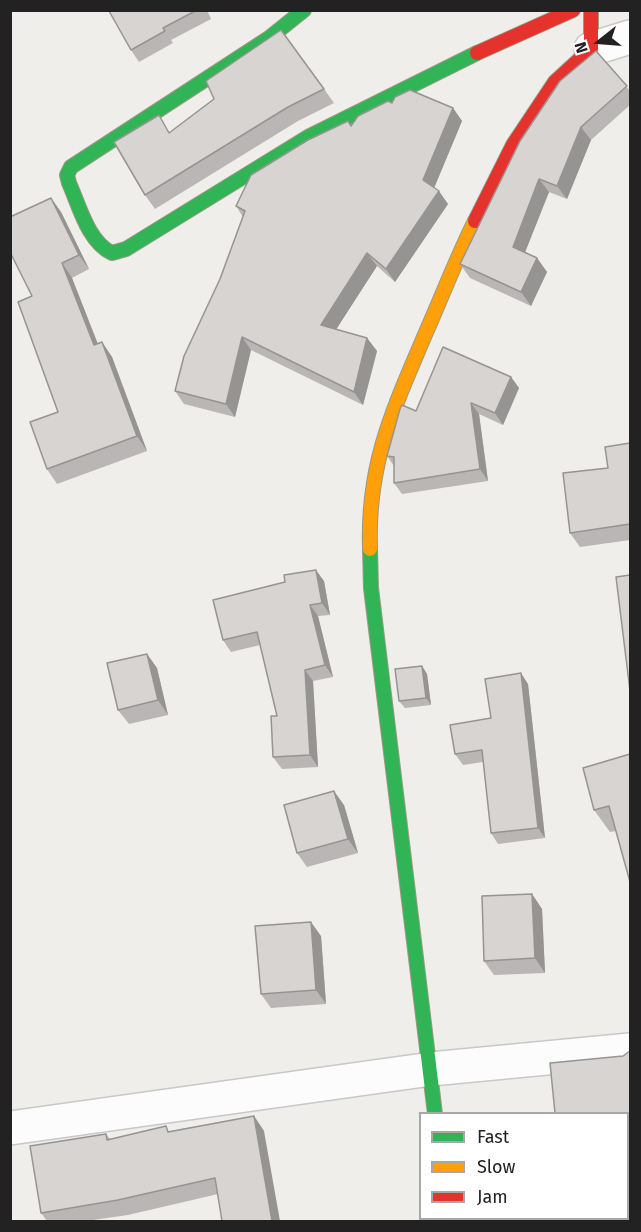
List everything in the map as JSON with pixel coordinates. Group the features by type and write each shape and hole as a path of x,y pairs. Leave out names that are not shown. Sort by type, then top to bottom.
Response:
{"street":[{"path":"304,10 269,38 71,167 67,175 69,183 97,242 106,250 113,253 126,249 318,132 502,41 573,10"},
{"path":"591,10 591,50"},
{"path":"435,1112 371,588 369,518 378,454 391,414 467,237 513,145 555,82 591,50 630,37"},
{"path":"10,1128 431,1069 630,1050"}],"building":[{"path":"197,10 163,28 165,31 131,50 109,11"},
{"path":"281,30 324,89 288,107 145,195 114,142 159,115 169,133 214,99 206,81"},
{"path":"596,51 627,86 581,127 557,186 539,179 513,247 537,258 521,292 460,264 520,141 560,81"},
{"path":"410,90 453,108 423,180 439,191 386,269 367,253 321,325 367,338 354,392 242,337 226,404 175,391 184,356 220,279 245,211 236,206 251,175 308,140 348,121 351,126 358,116 388,101 392,103 395,97"},
{"path":"51,198 79,255 62,263 94,345 102,342 137,436 47,469 30,422 58,412 18,302 32,296 10,252 10,217"},
{"path":"443,347 511,377 495,413 471,403 480,469 394,483 394,457 387,456 400,409 402,405 416,411"},
{"path":"630,443 630,524 570,533 563,473 608,468 605,447"},
{"path":"316,570 322,603 310,605 325,665 305,670 310,755 273,757 271,716 277,716 257,632 223,640 213,600 285,582 284,575"},
{"path":"630,575 630,691 616,577"},
{"path":"147,654 158,700 118,710 107,663"},
{"path":"422,666 426,698 399,701 395,669"},
{"path":"521,673 538,828 491,833 482,750 455,754 450,725 491,718 485,679"},
{"path":"630,754 630,882 609,806 594,810 583,768"},
{"path":"334,791 348,839 297,853 284,805"},
{"path":"532,894 535,958 484,961 482,896"},
{"path":"311,922 316,990 261,994 255,926"},
{"path":"630,1051 630,1221 620,1221 629,1220 629,1112 555,1112 550,1063 623,1056"},
{"path":"254,1116 272,1221 222,1221 215,1178 118,1200 41,1213 30,1146 106,1134 107,1140 166,1126 168,1132"},
{"path":"456,1220 604,1220 597,1221"}],"traffic: fast":[{"path":"304,10 269,38 71,167 67,175 69,183 90,232 104,248 112,253 126,249 308,137 477,53"},
{"path":"370,549 371,588 435,1112"}],"traffic: slow":[{"path":"370,549 373,489 385,436 404,385 475,221"}],"traffic: jam":[{"path":"477,53 573,10"},
{"path":"475,221 513,145 555,82 591,49 591,10"}]}
